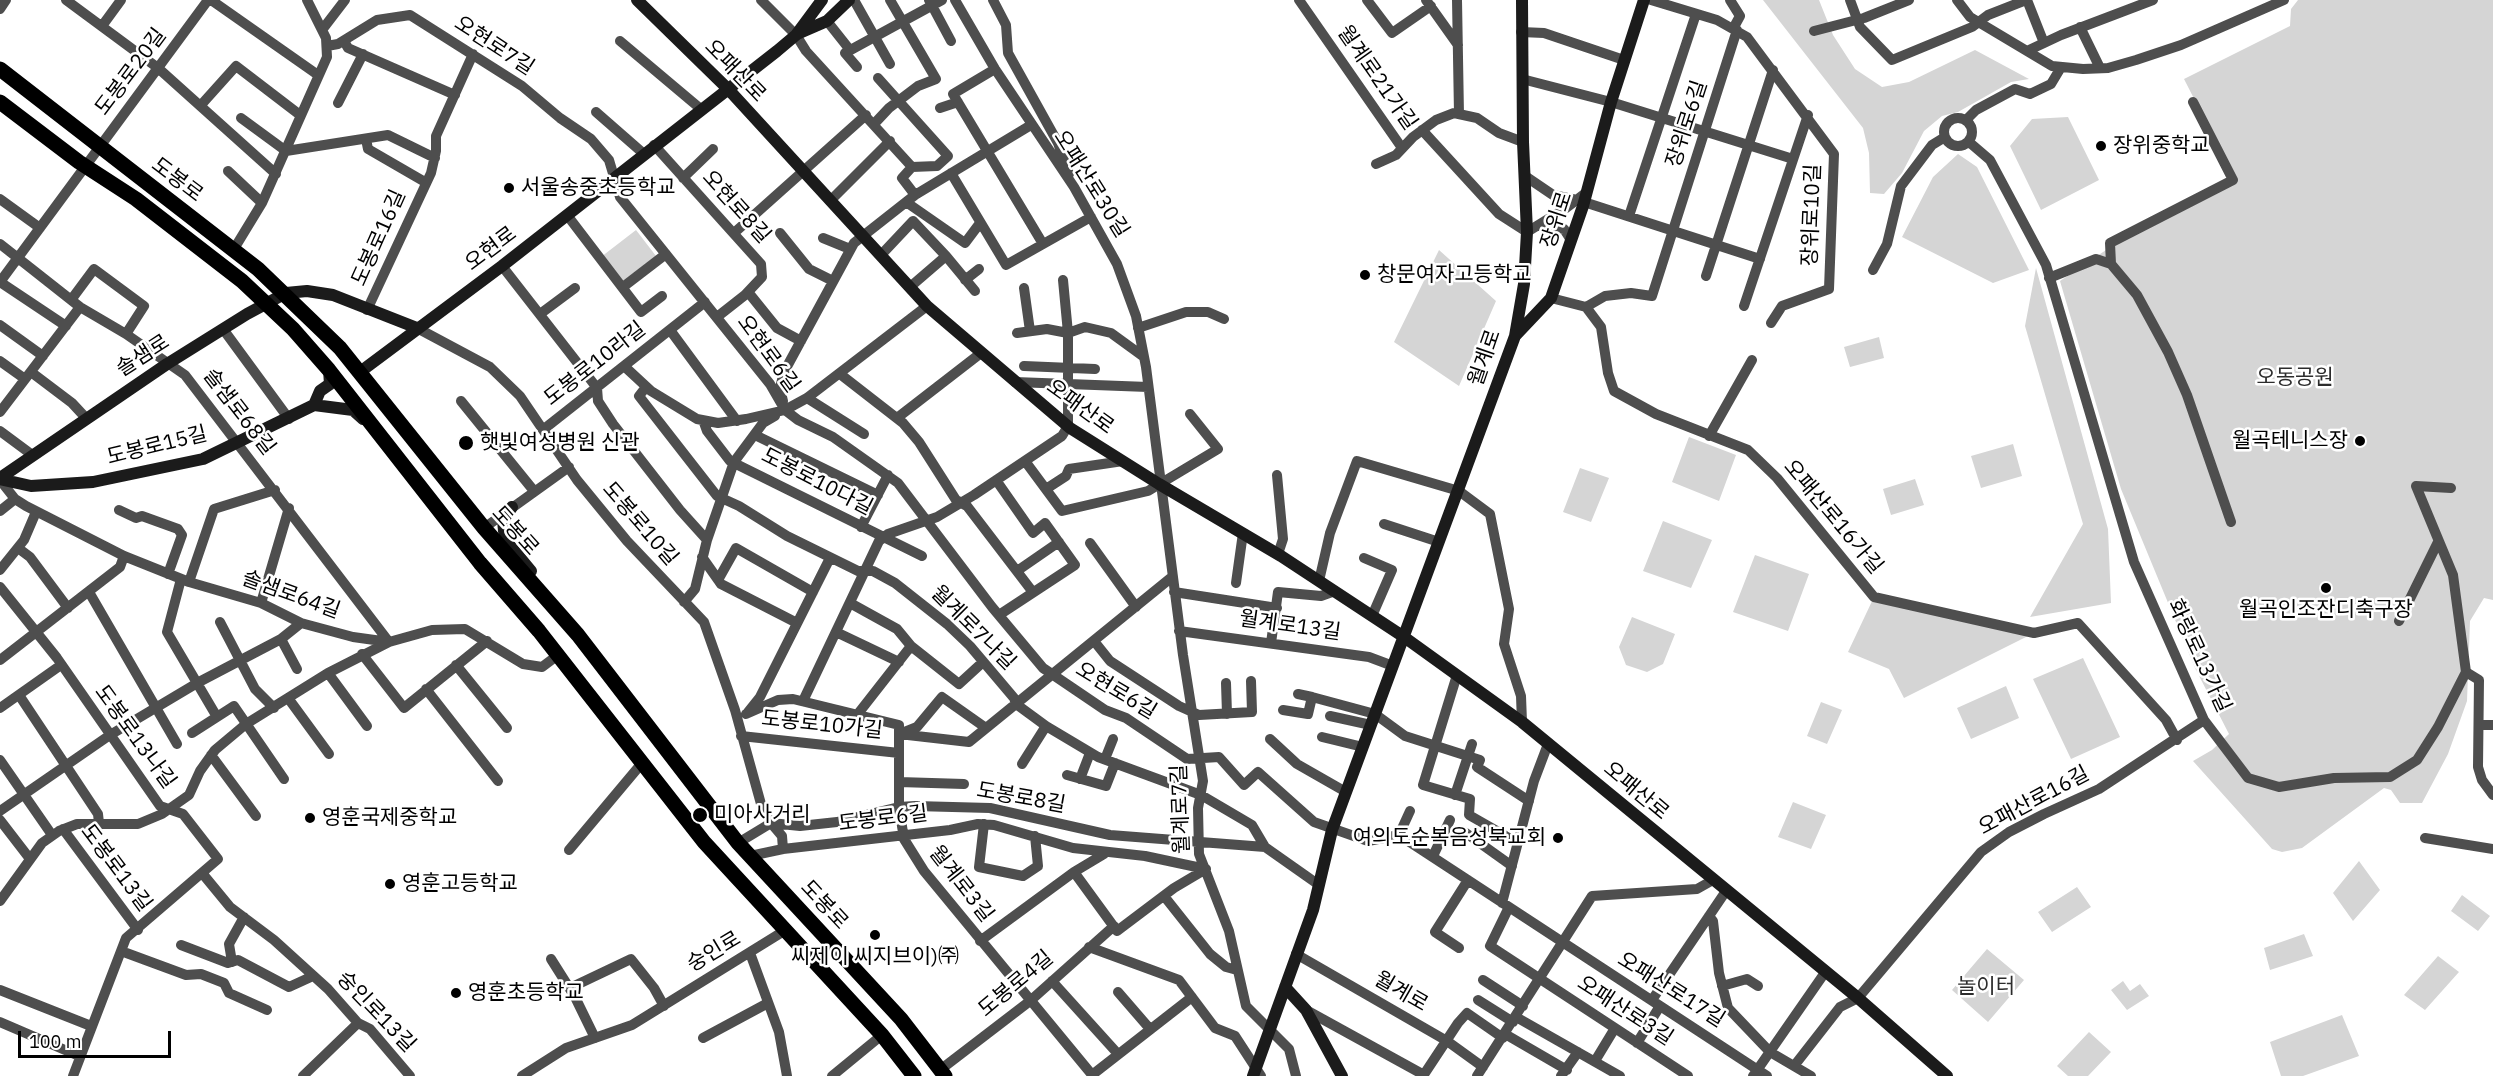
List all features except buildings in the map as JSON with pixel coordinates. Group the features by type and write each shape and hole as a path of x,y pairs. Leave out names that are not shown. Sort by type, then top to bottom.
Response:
{"main road":[{"name":"오패산로","path":"637,0 729,90 927,306 1068,426 1159,484 1319,580 1404,637 1522,722 1826,971 1947,1076"},
{"name":"오현로","path":"360,372 502,266 654,145 729,90 795,35 822,0"},
{"name":"오현로","path":"795,35 827,21 849,0"},
{"name":"월계로","path":"1256,1073 1319,885 1332,830 1515,336 1533,229 1525,176 1523,142 1522,0"},
{"name":"장위로","path":"1515,336 1551,298 1571,240 1611,102 1644,0"},
{"name":"도봉로","path":"0,69 234,249 286,293 360,372 484,528 572,628 738,843 901,1019 943,1073"},
{"name":"도봉로","path":"0,102 34,131 136,199 242,281 329,370 371,426 558,655 716,856 882,1035 914,1076"},
{"name":"도봉로10길","path":"286,293 320,292 417,328"},
{"name":"솔샘로","path":"0,479 31,454 166,364 286,293"},
{"path":"329,370 330,384 320,392 314,405 353,410 371,426"},
{"name":"도봉로15길","path":"0,479 31,486 93,482 203,459 314,405"},
{"path":"512,507 502,520 507,542 548,592 572,628"},
{"path":"1285,987 1306,1010 1342,1076"}],"street":[{"path":"0,9 6,0"},
{"path":"66,0 158,68 276,174"},
{"path":"102,26 121,0"},
{"path":"210,0 318,75"},
{"name":"도봉로20길","path":"0,282 210,0"},
{"path":"234,249 262,203 327,57 327,46 322,30 307,0"},
{"path":"322,30 345,0"},
{"path":"761,0 912,167"},
{"path":"854,0 890,64"},
{"path":"874,124 918,86 936,79 890,0"},
{"name":"오패산로30길","path":"955,0 995,69 1074,187 1117,264 1138,328 1144,357 1159,484"},
{"path":"993,0 1006,25 1008,53 1058,143 1074,187"},
{"name":"월계로21가길","path":"1299,0 1402,148"},
{"path":"1368,0 1392,33 1428,3 1458,45"},
{"path":"1457,0 1459,114 1476,118 1499,133 1523,142"},
{"name":"장위로10길","path":"1651,0 1736,28 1747,37 1808,115 1834,154 1829,289 1782,306 1771,323"},
{"path":"1730,0 1740,16 1736,28"},
{"path":"1850,0 1856,19 1892,60 1972,27 1978,21 2026,0 2044,42"},
{"path":"1814,31 1908,0"},
{"path":"1957,0 1970,17 2060,69 2100,68 2136,60 2181,45 2284,0"},
{"path":"2027,51 2137,3 2153,0"},
{"path":"857,67 844,53 934,2 951,41"},
{"path":"1629,216 1696,14"},
{"name":"오현로7길","path":"327,46 344,41 377,20 410,15 522,86 560,118 591,139 609,160 614,178"},
{"path":"827,21 850,50"},
{"path":"2080,27 2100,68"},
{"name":"장위로6길","path":"1586,308 1605,296 1631,293 1652,296 1736,28"},
{"path":"1521,32 1544,33 1624,60"},
{"path":"344,41 348,48 455,95"},
{"path":"620,41 702,110"},
{"path":"338,103 363,54"},
{"name":"도봉로16길","path":"368,310 435,158 436,136 473,54"},
{"path":"201,105 236,66 300,115"},
{"path":"940,108 995,69"},
{"path":"1966,120 1976,110 2015,89 2030,94 2051,84 2060,69"},
{"path":"1706,276 1773,70"},
{"path":"878,78 948,156 937,166 912,167 902,178 915,195"},
{"path":"1522,79 1611,102 1793,159"},
{"path":"956,98 1043,244"},
{"path":"2111,264 2110,243 2233,180 2193,102"},
{"path":"596,112 644,154"},
{"name":"월계로21가길","path":"1376,164 1396,155 1436,120 1454,113 1459,114"},
{"path":"734,233 866,115"},
{"name":"장위로10길","path":"1744,306 1808,115"},
{"path":"241,118 286,152 388,135 435,158"},
{"path":"1945,137 1947,123 1956,118 1966,120"},
{"path":"1945,137 1955,146 1969,142 1972,133 1966,120"},
{"path":"785,410 780,388 784,372 850,249 863,234 915,195 1031,125"},
{"path":"1422,130 1499,214 1533,229 1564,229 1571,240"},
{"path":"1873,270 1887,244 1901,186 1932,145 1945,137"},
{"name":"도봉로16길","path":"366,139 368,149 425,182"},
{"path":"830,201 890,141"},
{"name":"화랑로13가길","path":"1969,142 1990,160 2046,265 2134,562 2204,720 2248,778 2280,787 2334,778 2390,777 2417,760 2438,727 2466,672"},
{"name":"오현로8길","path":"654,145 761,264 762,277 748,292 717,317"},
{"name":"오현로8길","path":"683,178 713,149"},
{"path":"228,171 262,203"},
{"path":"951,173 1006,265 1091,217"},
{"path":"1525,176 1553,195 1583,198 1629,216 1760,259"},
{"name":"오현로6길","path":"614,178 620,197 770,384 785,410 798,420 833,438 898,483 1043,669 1105,710 1126,718 1187,759 1199,759"},
{"path":"1533,229 1583,198"},
{"path":"0,200 40,228"},
{"path":"906,202 965,243 980,223"},
{"path":"567,215 641,312 662,296"},
{"path":"881,255 913,221 975,291"},
{"path":"780,233 809,269 833,281"},
{"path":"823,238 850,249"},
{"name":"솔샘로68길","path":"0,244 75,304 126,334 166,364 185,375 289,508 389,642"},
{"path":"622,287 666,254"},
{"path":"910,287 946,256"},
{"path":"2049,278 2096,259 2111,264 2137,295 2168,352 2187,395 2231,522"},
{"path":"502,266 597,388 598,400 613,424 707,540"},
{"path":"1,409 66,326 94,269 144,306 126,334"},
{"path":"965,279 979,269"},
{"path":"803,701 883,538 928,521 996,480 1062,436 1068,426 1068,333 1063,280"},
{"path":"0,282 66,326"},
{"path":"540,314 575,288"},
{"path":"1024,288 1030,331"},
{"path":"748,292 777,328 801,341"},
{"path":"1551,298 1586,308"},
{"name":"도봉로10라길","path":"544,429 705,302"},
{"path":"624,366 646,387 703,420 718,423 737,421 785,410 807,398 927,306"},
{"name":"오패산로16가길","path":"1586,308 1601,327 1608,373 1614,392 1656,414 1748,450 1777,477 1874,597 2034,633 2078,623 2166,720 2177,740"},
{"path":"1138,328 1186,312 1208,312 1224,319"},
{"path":"0,325 43,356"},
{"path":"1017,333 1047,329 1068,333 1085,327 1111,333 1144,357"},
{"name":"도봉로10길","path":"417,328 490,367 520,396 569,467 627,541 704,622 738,724 761,804 771,823 782,836 783,849"},
{"path":"223,329 288,419"},
{"name":"도봉로10라길","path":"670,330 737,421"},
{"path":"897,418 981,353"},
{"path":"1709,436 1752,360"},
{"path":"0,361 72,403 85,417"},
{"path":"1024,366 1095,369"},
{"path":"840,374 897,418 919,442 956,500 967,506 1032,591"},
{"name":"오패산로","path":"1015,382 1067,384"},
{"path":"1067,384 1148,387"},
{"path":"646,387 639,396 717,496 830,558 858,571 866,570"},
{"path":"807,398 864,434"},
{"path":"460,401 534,491"},
{"name":"도봉로10다길","path":"684,602 695,589 707,540 734,462 763,423 785,410"},
{"path":"1025,461 1062,511 1148,491 1218,449 1190,414"},
{"name":"도봉로10다길","path":"703,420 707,431 734,462 922,556"},
{"path":"0,431 31,454"},
{"name":"도봉로10다길","path":"755,435 878,495"},
{"name":"오패산로","path":"1046,489 1066,476 1069,469 1123,461"},
{"path":"1319,580 1329,533 1357,461 1459,491 1490,513 1509,609 1504,644 1521,696 1522,722"},
{"path":"484,528 569,467"},
{"path":"861,526 888,475"},
{"path":"1277,475 1283,539 1278,554"},
{"name":"솔샘로64길","path":"0,479 15,499 124,556 185,581 261,603 301,623 353,637 389,642"},
{"path":"996,480 1033,533 1045,524 1075,565 1032,591 999,615"},
{"name":"월계로7길","path":"1159,484 1203,781 1199,854 1229,931 1246,1006 1289,1049 1296,1076"},
{"path":"2451,488 2416,486 2453,575 2466,672 2480,680 2478,767 2482,780 2493,795"},
{"path":"217,717 199,682 167,632 214,509 275,490"},
{"path":"0,511 15,499"},
{"path":"261,603 289,508"},
{"path":"119,510 136,518 142,516 178,529 182,535 168,574"},
{"path":"0,570 24,540 36,512"},
{"path":"1384,524 1439,542"},
{"path":"1236,583 1243,533"},
{"path":"1017,571 1059,542"},
{"path":"2399,621 2438,542"},
{"path":"1090,543 1136,607"},
{"path":"18,548 30,558 68,608"},
{"path":"718,580 736,548 813,592"},
{"path":"2,655 36,632 120,567 124,556"},
{"path":"702,557 718,580 796,623"},
{"path":"738,724 760,697 830,558"},
{"path":"1364,558 1392,570 1372,616"},
{"name":"월계로7나길","path":"866,570 895,583 948,624 984,662 1014,698 1016,704"},
{"name":"월계로7나길","path":"899,734 969,742 1172,577"},
{"name":"도봉로13나길","path":"0,586 61,665 160,806 183,814 218,859 202,873"},
{"path":"1271,643 1278,592 1321,596 1335,591"},
{"path":"89,592 177,744"},
{"path":"1174,592 1277,608"},
{"path":"850,603 897,629 911,646 959,684 984,662"},
{"path":"220,621 255,690 274,708"},
{"path":"0,811 110,735 199,682 281,639 301,623"},
{"name":"도봉로13길","path":"0,902 42,843 52,836 77,824 138,824 170,809 189,795 200,771 211,755 246,724 328,673 389,642 432,630 465,628 523,664 542,667 558,655"},
{"name":"월계로13길","path":"1179,631 1369,657 1393,666"},
{"path":"836,632 899,662"},
{"path":"281,639 297,669"},
{"path":"362,654 404,708 487,641"},
{"path":"1094,641 1110,661 1198,715 1252,712 1251,681"},
{"path":"857,715 911,646"},
{"path":"0,708 61,665"},
{"path":"456,665 507,728"},
{"path":"328,673 367,726"},
{"path":"1457,675 1423,785 1470,799 1468,815 1518,843"},
{"path":"1226,683 1227,714"},
{"path":"426,689 498,780"},
{"path":"1298,694 1373,719 1405,736 1480,760 1477,767 1529,801"},
{"name":"도봉로13길","path":"19,695 98,814 99,823"},
{"path":"746,714 778,700 803,701 890,721 899,725 899,734 917,727 942,697 986,728"},
{"path":"1283,710 1308,714 1312,697"},
{"path":"288,698 329,754"},
{"path":"1016,704 1090,753 1201,795 1252,825 1265,847 1319,885"},
{"path":"192,733 234,706 284,779"},
{"path":"1330,716 1373,719"},
{"name":"오패산로16길","path":"1858,998 1981,852 2009,832 2099,789 2177,740 2204,720"},
{"path":"2480,725 2493,725"},
{"path":"1022,764 1046,726"},
{"name":"월계로3길","path":"899,734 899,807 903,834 924,871 1092,1075"},
{"name":"도봉로10가길","path":"741,736 899,753"},
{"path":"1322,737 1363,747"},
{"path":"1067,775 1106,786 1113,739"},
{"path":"1270,739 1296,764 1346,792"},
{"path":"1455,795 1472,744"},
{"path":"1505,905 1512,866 1529,801 1548,744"},
{"path":"1080,779 1090,753"},
{"path":"211,755 256,816"},
{"path":"1199,759 1219,757 1245,785 1258,772 1314,822 1368,841 1399,835 1410,811"},
{"name":"도봉로13길","path":"0,760 25,793 52,836"},
{"path":"569,850 642,763"},
{"path":"899,782 964,784"},
{"name":"도봉로8길","path":"771,823 800,826 837,822 899,807 990,808 1110,835 1265,847"},
{"path":"0,820 30,859"},
{"path":"1433,856 1450,820"},
{"path":"738,843 771,823"},
{"path":"984,824 979,867 1023,876 1038,866 1035,836"},
{"name":"도봉로6길","path":"750,856 783,849 984,824 1073,848 1104,854 1145,856 1206,869"},
{"name":"도봉로13길","path":"63,829 138,930"},
{"path":"1463,831 1512,866"},
{"name":"오패산로17길","path":"1399,835 1760,1074 1770,1052 1826,971"},
{"path":"2425,838 2493,849"},
{"name":"월계로3길","path":"980,941 1074,872 1104,854"},
{"name":"도봉로4길","path":"943,1073 1030,1001 1113,926 1117,931 1164,896 1206,869"},
{"path":"1074,872 1113,926"},
{"path":"73,1076 126,938 202,873"},
{"name":"숭인로13길","path":"202,873 230,907 313,976 358,1023 370,1029 410,1076"},
{"path":"0,880 8,890"},
{"path":"1459,948 1435,932 1468,880"},
{"path":"1480,1071 1592,896 1697,889 1713,880"},
{"path":"1637,1042 1656,1003 1726,891"},
{"path":"1164,896 1210,954 1226,967 1237,970"},
{"name":"오패산로3길","path":"1505,905 1490,946 1688,1076"},
{"path":"1709,916 1713,921 1722,986 1728,1008 1770,1052 1811,1076"},
{"path":"232,962 229,944 244,917"},
{"name":"숭인로","path":"522,1076 566,1048 632,1025 784,931"},
{"name":"숭인로13길","path":"181,945 232,962 238,960 289,987 313,976"},
{"path":"1089,947 1179,980 1215,1028 1235,1036 1256,1073"},
{"path":"121,951 186,975 201,974 224,983 229,993 267,1010"},
{"path":"750,953 779,1032 787,1076"},
{"name":"월계로","path":"1296,954 1447,1041 1480,1071"},
{"path":"551,959 570,988 596,1038"},
{"path":"570,988 631,959 654,988 664,1006"},
{"path":"1483,980 1523,1006"},
{"path":"1722,986 1747,980 1758,986"},
{"path":"1052,981 1118,1054"},
{"path":"0,990 91,1026"},
{"path":"1118,992 1150,1029"},
{"path":"1092,1075 1192,997"},
{"path":"1794,1066 1839,1007 1858,998"},
{"path":"1478,1000 1595,1060 1620,1076"},
{"path":"703,1038 768,1003"},
{"path":"1306,1010 1424,1075 1467,1013 1564,1073 1578,1052"},
{"path":"0,1022 80,1056"},
{"path":"303,1076 358,1023"},
{"path":"1595,1060 1615,1028"},
{"path":"832,1076 882,1035"}],"green space":[{"path":"1763,0 1819,0 1833,35 1855,69 1882,87 1909,82 1975,50 2029,79 2011,82 1958,112 1942,116 1924,131 1902,173 1884,194 1870,193 1869,153 1863,128"},
{"name":"오동공원","path":"2298,0 2493,0 2493,600 2484,598 2470,621 2467,701 2448,754 2422,803 2400,803 2391,790 2384,788 2302,848 2282,852 2272,849 2193,761 2212,750 2229,734 2195,668 2121,489 2060,281 2106,250 2236,181 2184,79 2290,26 2291,9"},
{"path":"2068,117 2099,180 2041,210 2010,146 2032,119"},
{"path":"1958,154 1977,167 2029,270 1993,283 1902,237 1933,177"},
{"path":"636,230 656,256 620,283 601,257"},
{"path":"1439,250 1496,301 1459,386 1394,342"},
{"path":"2036,268 2108,529 2111,603 2030,617 2083,524 2025,326"},
{"path":"1879,337 1884,358 1850,367 1844,347"},
{"path":"1689,437 1736,455 1719,501 1672,482"},
{"path":"2013,444 2022,476 1981,488 1971,456"},
{"path":"1580,468 1609,478 1591,522 1563,512"},
{"path":"1915,479 1924,505 1891,515 1883,489"},
{"path":"1663,521 1712,540 1691,588 1643,571"},
{"path":"1755,555 1809,574 1788,631 1733,612"},
{"path":"1874,597 2034,633 1904,698 1889,669 1848,652"},
{"path":"1632,617 1675,634 1663,664 1647,672 1626,665 1619,647"},
{"path":"2083,658 2120,737 2071,759 2033,679"},
{"path":"2006,686 2019,718 1971,739 1957,708"},
{"path":"1821,702 1842,710 1827,744 1807,736"},
{"path":"1793,802 1826,815 1811,849 1778,837"},
{"path":"2359,861 2380,890 2353,921 2333,893"},
{"path":"2077,887 2091,907 2052,932 2038,912"},
{"path":"2462,895 2490,916 2478,931 2451,911"},
{"path":"2304,934 2313,956 2270,970 2264,948"},
{"name":"놀이터","path":"1987,949 2024,980 1988,1022 1952,990"},
{"path":"2438,956 2459,972 2425,1010 2404,995"},
{"path":"2123,981 2130,991 2140,984 2149,996 2127,1010 2111,990"},
{"path":"2342,1015 2359,1056 2303,1076 2281,1076 2270,1042"},
{"path":"2089,1032 2111,1052 2088,1076 2068,1076 2057,1066"}],"place":[{"name":"장위중학교","path":"2101,146"},
{"name":"서울송중초등학교","path":"509,188"},
{"name":"창문여자고등학교","path":"1365,275"},
{"name":"월곡테니스장","path":"2360,441"},
{"name":"햇빛여성병원 신관","path":"466,443"},
{"name":"월곡인조잔디축구장","path":"2326,588"},
{"name":"미아사거리","path":"700,815"},
{"name":"영훈국제중학교","path":"310,818"},
{"name":"여의도순복음성북교회","path":"1558,838"},
{"name":"영훈고등학교","path":"390,884"},
{"name":"씨제이 씨지브이)㈜","path":"875,935"},
{"name":"영훈초등학교","path":"456,993"}]}
